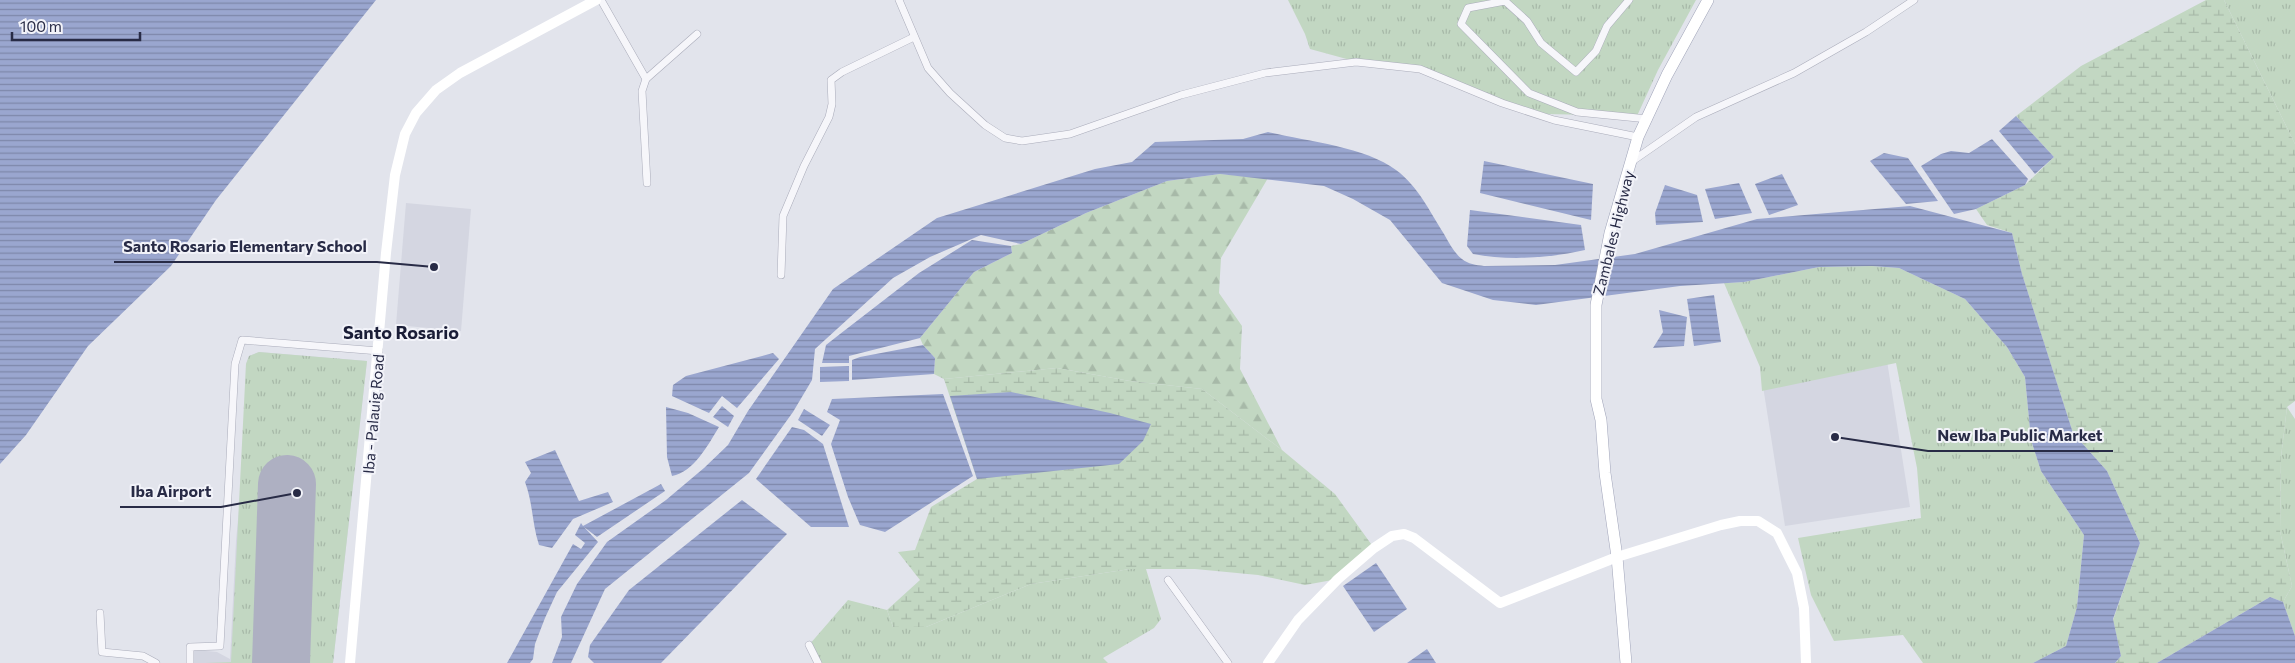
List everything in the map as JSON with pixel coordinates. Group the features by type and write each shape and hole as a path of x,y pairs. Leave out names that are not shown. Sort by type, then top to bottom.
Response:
{"main road":[{"name":"Iba - Palauig Road","path":"350,663 386,253 395,175 405,134 416,113 436,90 460,73 596,0"},
{"name":"Zambales Highway","path":"1626,663 1617,557 1596,399 1596,305 1605,254 1638,137 1667,75 1708,0"},
{"path":"1268,663 1298,620 1315,602 1345,573 1392,536 1404,534 1414,538 1500,603 1617,557 1721,525 1758,520 1777,532 1797,573 1804,608 1806,663"}],"street":[{"path":"601,0 646,79"},
{"path":"899,0 928,68 950,93 985,125 1005,138 1022,140 1070,134 1181,95 1265,73 1356,62 1420,69 1502,103 1554,120 1638,137"},
{"path":"1629,0 1607,26 1596,51 1576,72 1541,43 1527,21 1505,1 1468,8 1461,24 1529,93 1577,112 1648,119"},
{"path":"1630,162 1696,117 1794,73 1866,32 1914,0"},
{"path":"647,183 642,91 646,79 697,34"},
{"path":"781,275 784,216 804,166 829,117 832,104 831,80 842,72 914,37"},
{"path":"190,663 190,648 220,646 235,364 242,340 378,351"},
{"path":"1168,580 1228,663"},
{"path":"100,613 102,652 143,656 156,663"},
{"path":"809,645 818,663"}],"shaded area":[{"path":"406,203 471,209 461,331 396,325"},
{"path":"1885,348 1910,507 1785,526 1760,367"},
{"path":"259,352 367,361 333,663 190,663 192,651 196,650 217,652 230,659 236,541 244,456 246,364 249,356"}],"green space":[{"path":"1288,0 1696,0 1658,70 1637,116 1546,114 1496,98 1416,65 1354,61 1310,49 1305,34"},
{"path":"2206,0 2224,0 2295,144 2295,401 2287,407 2281,457 2280,531 2292,586 2283,602 2270,597 2157,663 2115,663 2121,656 2113,620 2140,543 2107,471 2073,433 2022,274 2012,233 1987,225 1976,209 2025,185 2054,157 2016,116 2081,66"},
{"path":"2224,0 2295,0 2295,144"},
{"path":"1220,174 1268,178 1221,258 1219,293 1242,326 1240,369 1282,450 1202,389 1130,381 1057,368 944,379 934,374 935,358 923,345 920,338 974,272 1012,253 1011,246 1021,244 1086,213 1167,181"},
{"path":"1872,266 1899,268 1965,299 2007,347 2025,377 2031,440 2041,471 2084,535 2077,607 2066,646 2033,663 1923,663 1903,635 1834,641 1811,595 1798,538 1921,518 1917,468 1896,363 1762,391 1760,367 1724,283 1744,282 1819,267"},
{"path":"259,352 367,361 333,663 297,663 303,485 271,483 265,663 205,663 231,662 246,364 249,356"},
{"path":"1057,368 1130,381 1202,389 1282,450 1335,494 1374,548 1338,579 1305,585 1258,575 1195,569 1130,569 1031,584 926,627 893,627 887,610 920,580 898,552 915,550 931,507 977,479 944,379"},
{"path":"2287,407 2295,419 2295,636 2283,602 2292,586 2280,531 2281,457"},
{"path":"1130,569 1146,569 1161,619 1154,628 1103,658 1108,663 818,663 809,645 848,600 887,610 893,627 926,627 1031,584"}],"water":[{"path":"0,0 376,0 216,200 171,266 88,346 26,435 0,464"},
{"path":"2016,116 2054,157 2035,174 1999,131"},
{"path":"1268,132 1352,150 1383,162 1396,170 1417,191 1457,254 1467,262 1481,266 1555,265 1635,254 1757,219 1910,206 2012,233 2022,274 2073,433 2107,471 2140,543 2113,619 2121,656 2115,663 2033,663 2066,646 2077,607 2084,535 2041,471 2031,440 2025,377 2007,347 1965,299 1899,268 1872,266 1819,267 1744,282 1680,286 1536,305 1493,300 1442,283 1390,220 1353,199 1324,186 1220,174 1167,181 1086,213 1021,244 981,235 930,257 893,278 815,349 812,380 793,412 749,473 605,589 571,663 552,663 562,637 561,617 577,584 607,542 666,500 728,445 748,411 833,289 937,218 1095,169 1132,162 1155,142 1243,139"},
{"path":"1992,139 2028,179 2025,185 1976,209 1954,214 1921,166 1941,154 1951,151 1969,153"},
{"path":"1884,153 1908,158 1938,201 1906,204 1870,161"},
{"path":"1484,161 1593,184 1591,220 1480,193"},
{"path":"1782,174 1798,205 1769,215 1755,184"},
{"path":"1739,183 1752,213 1715,219 1705,189"},
{"path":"1665,185 1697,195 1703,222 1656,225 1655,213"},
{"path":"1470,210 1581,225 1585,250 1529,258 1473,254 1467,246"},
{"path":"972,240 1011,246 1012,253 974,272 920,338 849,356 849,363 822,363 826,345 919,273"},
{"path":"1714,295 1721,342 1694,346 1687,299"},
{"path":"1659,310 1687,317 1684,346 1653,348 1663,332"},
{"path":"923,345 935,358 934,374 852,380 852,360"},
{"path":"773,353 779,359 737,408 722,396 709,413 672,396 673,385 686,376"},
{"path":"849,366 849,381 820,382 820,367"},
{"path":"1011,392 1110,413 1151,424 1143,441 1119,464 977,479 950,396"},
{"path":"943,394 973,476 885,532 860,525 848,497 831,444 840,420 827,412 832,399"},
{"path":"722,406 734,416 728,427 713,417"},
{"path":"666,407 688,413 719,427 700,457 687,469 672,476 667,457"},
{"path":"804,409 830,425 822,436 798,420"},
{"path":"792,427 804,430 823,444 849,527 811,527 756,479"},
{"path":"555,450 579,501 608,492 613,502 573,519 552,548 539,545 525,482 531,473 525,462"},
{"path":"661,484 665,491 597,537 584,527 598,542 557,592 535,644 533,659 530,663 507,663 573,544 581,549 585,543 575,535 581,523 583,526"},
{"path":"742,500 787,534 661,663 594,663 588,657 590,645 629,590"},
{"path":"1376,563 1407,609 1374,632 1343,586"},
{"path":"2270,597 2283,602 2295,636 2295,663 2157,663"},
{"path":"1427,649 1436,663 1407,663"}],"runway":[{"path":"281,663 287,484"}],"place":[{"name":"Santo Rosario Elementary School","path":"434,267"},
{"name":"New Iba Public Market","path":"1835,437"},
{"name":"Iba Airport","path":"297,493"}],"district":[{"name":"Santo Rosario","path":"401,332"}]}
